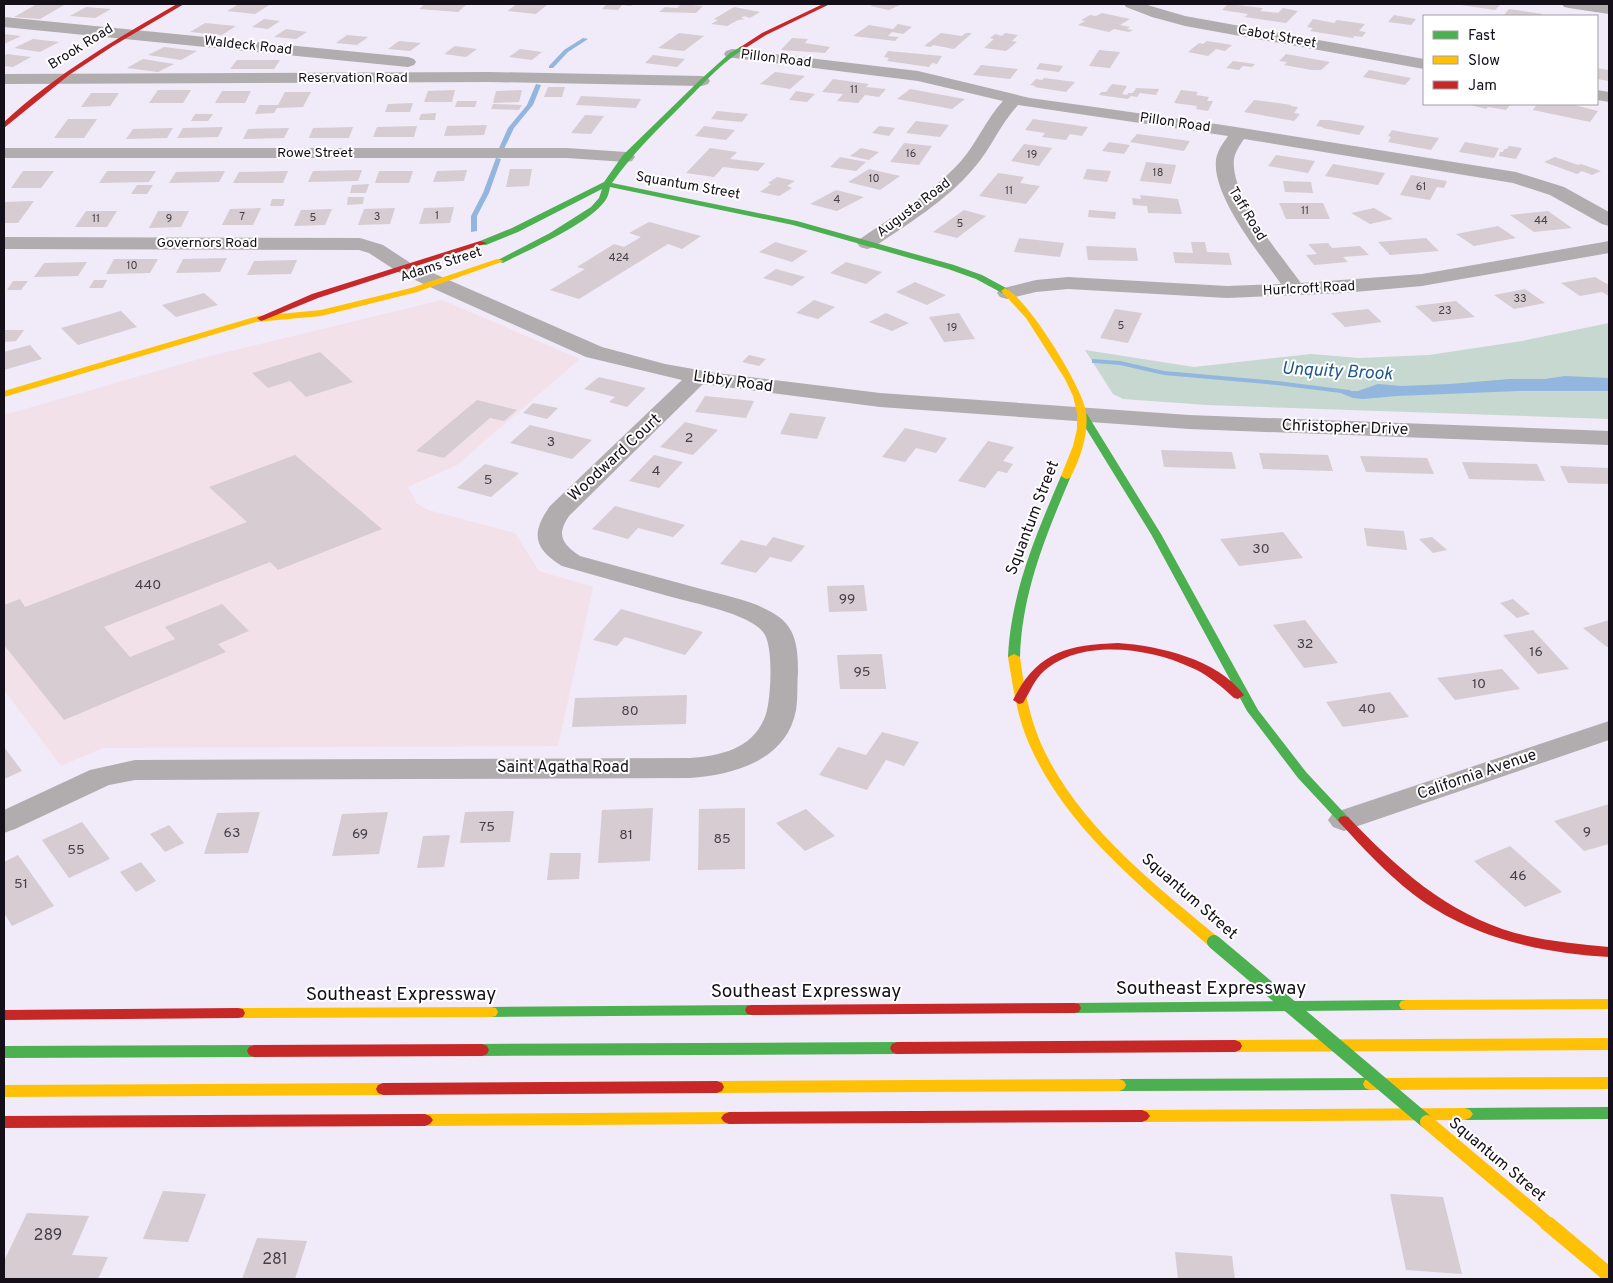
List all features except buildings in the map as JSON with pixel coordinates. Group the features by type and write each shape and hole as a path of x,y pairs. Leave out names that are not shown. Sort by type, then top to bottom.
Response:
{"main road":[{"name":"Brook Road","path":"4,126 56,79 182,4"},
{"name":"Adams Street","path":"257,320 321,313 436,283 494,264 572,225 594,209 602,199 610,179 626,157 702,80 732,54 764,34 821,4"},
{"name":"Squantum Street","path":"610,179 628,176"},
{"name":"Adams Street","path":"4,394 257,320 306,298 508,234 544,217 579,195 610,179"},
{"name":"Squantum Street","path":"610,179 650,195 764,216 867,243 962,272 1007,292 1026,311 1076,392 1082,414 1184,583 1253,711 1302,775 1344,820 1410,885 1462,918 1523,941 1555,948 1609,952"},
{"name":"Squantum Street","path":"685,188 764,216"},
{"path":"508,234 535,245"},
{"name":"Squantum Street","path":"1082,414 1075,451 1025,584 1016,616 1015,650 1019,700 1030,737 1049,772 1073,807 1110,850 1214,942 1609,1275"},
{"path":"1019,700 1032,678 1043,666 1058,658 1091,649 1129,647 1150,650 1189,661 1224,682 1253,711"},
{"name":"Southeast Expressway","path":"4,1015 1609,1004"},
{"path":"4,1052 1609,1044"},
{"path":"4,1091 1609,1083"},
{"path":"4,1122 1609,1113"}],"street":[{"name":"Cabot Street","path":"1131,4 1151,12 1185,21 1423,64"},
{"path":"1569,4 1609,10"},
{"name":"Waldeck Road","path":"4,22 456,67 484,72 490,77"},
{"name":"Pillon Road","path":"732,54 918,76 1014,100 1239,133 1516,178 1557,191 1609,220"},
{"name":"Reservation Road","path":"4,79 490,77 702,80"},
{"name":"Augusta Road","path":"867,243 929,200 954,179 974,156 998,117 1014,100"},
{"name":"Taff Road","path":"1239,133 1230,146 1225,161 1229,185 1242,212 1296,290"},
{"name":"Rowe Street","path":"4,154 567,153 626,157"},
{"name":"Governors Road","path":"4,243 350,243 376,249 405,268"},
{"name":"Hurlcroft Road","path":"1007,292 1036,286 1068,283 1208,292 1296,290 1422,280 1609,247"},
{"name":"Libby Road","path":"405,268 600,354 698,377 880,400 1082,414"},
{"name":"Woodward Court","path":"553,546 549,529 559,511 698,377"},
{"name":"Christopher Drive","path":"1082,414 1222,423 1609,438"},
{"name":"Saint Agatha Road","path":"4,822 101,778 135,770 709,767 745,757 769,738 781,712 785,648 782,637 775,627 752,612 734,606 571,561 560,554 553,546"},
{"name":"California Avenue","path":"1344,820 1609,730"}],"shaded area":[{"path":"442,300 580,359 457,465 408,487 417,504 428,510 515,533 539,571 593,587 558,746 103,748 61,766 4,690 4,415 206,357"}],"green space":[{"path":"1609,323 1609,419 1207,405 1123,399 1113,394 1085,350 1194,367 1311,354 1359,358 1429,355 1522,341"}],"water":[{"path":"1565,376 1609,378 1609,391 1519,391 1363,399 1353,398 1336,391 1358,391 1378,384 1402,386 1450,384 1510,379 1545,379"}],"waterway":[{"name":"Unquity Brook","path":"551,67 566,51 585,39"},
{"name":"Unquity Brook","path":"502,148 511,128 530,105 538,85"},
{"name":"Unquity Brook","path":"473,231 474,216 486,193 498,159"},
{"name":"Unquity Brook","path":"1095,361 1120,363 1164,373 1277,383 1349,392"}],"traffic: fast":[{"path":"500,261 553,235 594,209 603,199 607,184 626,157 702,81 732,54 742,48"},
{"path":"607,184 794,223 951,267 979,277 1005,291"},
{"path":"483,243 515,230 607,184"},
{"path":"1082,414 1156,534 1253,711 1302,775 1344,820"},
{"path":"1014,657 1018,610 1024,587 1039,542 1066,476"},
{"path":"1214,942 1427,1122"},
{"path":"1074,1008 1406,1005"},
{"path":"491,1012 752,1010"},
{"path":"482,1050 897,1048"},
{"path":"4,1052 254,1051"},
{"path":"1119,1085 1370,1084"},
{"path":"1465,1114 1609,1113"}],"traffic: slow":[{"path":"257,320 321,313 414,290 500,261"},
{"path":"1005,291 1019,303 1030,317 1070,379 1081,404 1082,421 1078,446 1066,476"},
{"path":"4,394 261,318"},
{"path":"1014,657 1021,703 1035,745 1056,783 1082,819 1113,851 1145,882 1214,942"},
{"path":"1406,1005 1609,1004"},
{"path":"238,1013 491,1012"},
{"path":"1235,1046 1609,1044"},
{"path":"1370,1084 1609,1083"},
{"path":"717,1087 1119,1085"},
{"path":"4,1091 383,1089"},
{"path":"1142,1116 1465,1114"},
{"path":"425,1120 729,1118"},
{"path":"1427,1122 1547,1223"},
{"path":"1547,1223 1609,1275"}],"traffic: jam":[{"path":"4,126 24,107 66,74 181,4"},
{"path":"742,48 764,34 827,4"},
{"path":"261,318 343,286 483,243"},
{"path":"1019,700 1035,673 1059,657 1078,650 1118,646 1158,651 1177,657 1206,671 1238,695"},
{"path":"1344,820 1396,873 1431,900 1472,923 1517,938 1539,943 1609,952"},
{"path":"752,1010 1074,1008"},
{"path":"4,1015 238,1013"},
{"path":"897,1048 1235,1046"},
{"path":"254,1051 482,1050"},
{"path":"383,1089 717,1087"},
{"path":"729,1118 1142,1116"},
{"path":"4,1122 425,1120"}]}
